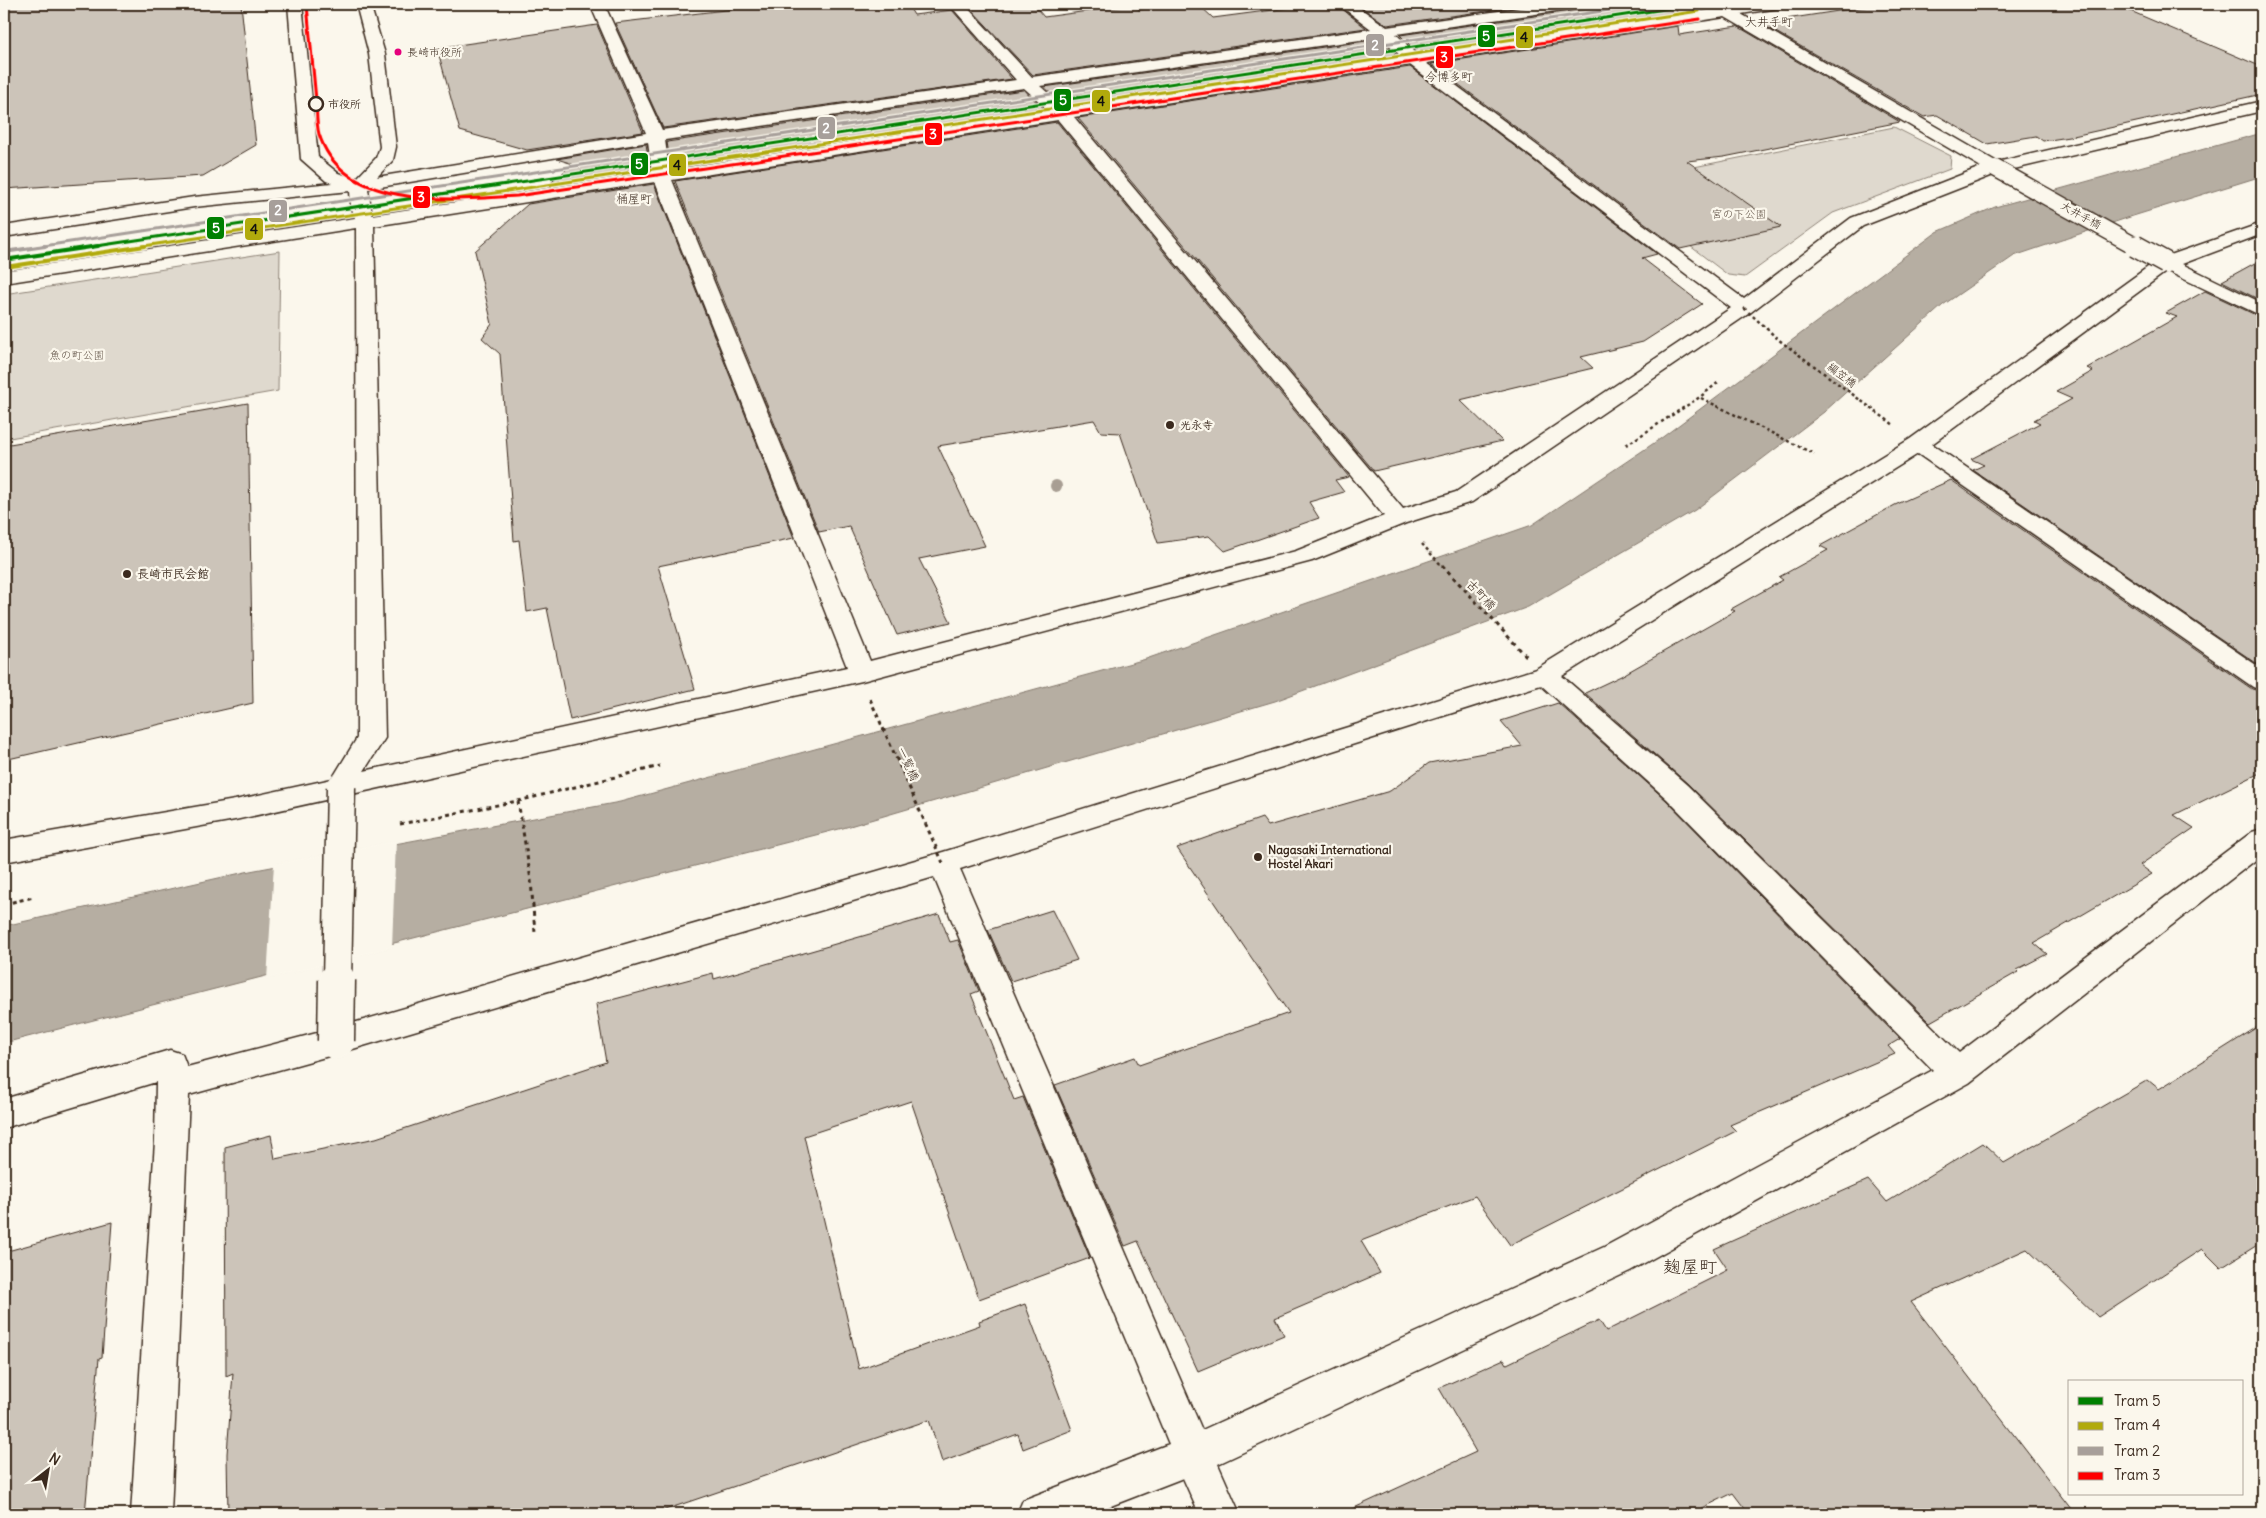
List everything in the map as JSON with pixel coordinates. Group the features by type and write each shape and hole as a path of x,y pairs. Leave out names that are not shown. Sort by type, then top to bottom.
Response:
{"street":[{"path":"295,4 310,159 332,177 359,185"},
{"path":"336,1041 341,787 371,738 365,222 360,205 359,185 384,160 388,147 377,54 363,4"},
{"path":"597,4 656,136 661,175 862,672"},
{"path":"956,4 1028,83 1062,114 1398,518"},
{"path":"1345,4 1385,32 1414,61 1744,308"},
{"path":"4,232 194,202 359,185 656,136 1577,4"},
{"path":"4,277 1414,61 1721,8 1779,4"},
{"name":"大井手橋","path":"1721,8 1995,168 2166,262 2262,310"},
{"path":"4,851 235,810 862,672 1304,556 1398,518 1464,497 1744,308 1857,222 1995,168 2262,106"},
{"path":"173,1085 336,1041 937,848 1536,666 1918,444 2166,262 2262,228"},
{"path":"1918,444 2262,681"},
{"path":"1536,666 1677,792 1957,1073"},
{"path":"1038,1514 1192,1455 1617,1259 1957,1073 2262,840"},
{"path":"937,848 1192,1455 1220,1514"},
{"path":"4,1113 170,1064 173,1085 172,1142 151,1514"}],"path":[{"name":"編笠橋","path":"1744,308 1779,340 1894,425"},
{"path":"1700,398 1821,457"},
{"path":"1884,419 1892,413"},
{"name":"古町橋","path":"1422,544 1536,666"},
{"path":"1514,654 1522,650"},
{"name":"一覧橋","path":"870,699 937,848"},
{"path":"518,802 531,880 535,936"}],"green space":[{"name":"宮の下公園","path":"1894,127 1951,156 1950,169 1833,213 1745,277 1728,275 1609,184"},
{"name":"魚の町公園","path":"280,251 278,391 4,439 4,294"}],"shaded area":[{"path":"2262,133 2262,176 2133,216 2014,256 1943,305 1824,412 1695,510 1528,607 1275,701 843,828 4,1043 4,926 250,871 620,802 1146,659 1532,525 1660,439 1937,232 1995,207"}],"pier":[{"path":"396,841 392,947 267,979 274,864"}],"building":[{"path":"4,4 241,4 256,145 203,176 4,189"},
{"path":"776,4 907,4 914,15 952,10 1012,79 663,128 615,23"},
{"path":"1000,4 1033,4 1044,17 1133,5 1139,10 1198,4 1213,18 1319,4 1336,4 1366,28 1033,75 970,8"},
{"path":"1357,4 1536,4 1387,25"},
{"path":"1586,4 1676,4 1677,13 1418,53 1400,35 1577,10"},
{"path":"1884,4 2114,4 2262,67 2262,94 2069,137 2043,141 2036,136 1987,144 1937,115 1924,117 1760,23"},
{"path":"597,25 643,132 527,150 460,131 437,48"},
{"path":"1678,26 1679,35 1737,26 1900,122 1724,157 1687,161 1781,227 1680,249 1431,64"},
{"path":"1380,39 1398,56 1067,107 1044,87"},
{"path":"1410,67 1657,254 1642,258 1702,304 1643,342 1581,357 1593,368 1460,400 1502,441 1374,471 1078,118"},
{"path":"1023,90 1046,110 671,168 667,142"},
{"path":"1057,122 1349,477 1335,480 1344,492 1309,502 1319,518 1225,551 1209,536 1158,543 1120,433 1101,432 1094,420 938,446 985,546 919,559 951,622 897,635 849,526 819,532 675,181"},
{"path":"646,144 650,170 547,186 573,164 557,159"},
{"path":"654,184 794,538 658,566 695,689 570,720 547,608 527,612 519,540 514,541 500,354 482,338 492,324 475,251 528,204"},
{"path":"2262,259 2262,301 2222,281"},
{"path":"2205,291 2262,318 2262,667 1973,470 1984,465 1971,459 2040,423 2034,420 2072,399 2056,392 2093,371 2087,368 2177,317 2166,313"},
{"name":"長崎市民会館","path":"248,403 253,703 4,760 4,445"},
{"path":"1951,480 2252,689 2262,692 2262,772 2174,815 2194,828 2140,865 2152,874 2034,943 2047,954 2016,970 2018,972 1930,1022 1688,784 1585,693 1621,676 1735,611 1731,609 1783,580 1779,577 1828,550 1820,546 1895,505"},
{"path":"1558,703 1666,800 1900,1039 1888,1046 1895,1054 1730,1125 1736,1131 1510,1245 1475,1196 1361,1241 1380,1273 1275,1318 1284,1335 1198,1371 1138,1241 1125,1246 1055,1085 1135,1057 1139,1065 1289,1013 1177,848 1262,818 1268,826 1390,791 1429,763 1522,746 1501,721"},
{"path":"1052,910 1077,960 1011,981 988,930"},
{"path":"939,914 950,942 958,940 979,991 971,994 1014,1100 1023,1097 1090,1258 979,1299 911,1101 804,1136 859,1369 980,1325 979,1321 1025,1304 1072,1430 1023,1449 1018,1434 942,1462 929,1420 653,1514 228,1514 227,1454 233,1373 226,1376 225,1147 271,1135 275,1159 376,1138 606,1062 596,1004 713,973 714,979"},
{"path":"2262,1024 2262,1242 2221,1268 2202,1249 2098,1317 2027,1249 1911,1302 2075,1514 1749,1514 1733,1493 1690,1514 1341,1514 1476,1452 1439,1388 1504,1359 1507,1364 1599,1320 1606,1331 1728,1270 1714,1249 1868,1180 1887,1202 1983,1143 2004,1163 2148,1080 2159,1089"},
{"path":"112,1222 102,1357 99,1358 85,1514 4,1514 4,1252"}],"tram line":[{"name":"2","path":"4,252 1649,4"},
{"name":"5","path":"4,260 1698,4"},
{"name":"3","path":"307,5 318,129 330,159 349,176 374,188 403,195 464,199 517,196 1700,19"},
{"name":"4","path":"5,267 1699,11"}],"place":[{"name":"長崎市役所","path":"398,52"},
{"name":"市役所","path":"316,104"},
{"name":"光永寺","path":"1170,425"},
{"name":"長崎市民会館","path":"127,574"},
{"name":"Nagasaki International Hostel Akari","path":"1258,857"}],"district":[{"name":"大井手町","path":"1769,22"},
{"name":"今博多町","path":"1449,77"},
{"name":"桶屋町","path":"634,199"},
{"name":"麹屋町","path":"1690,1267"}]}
